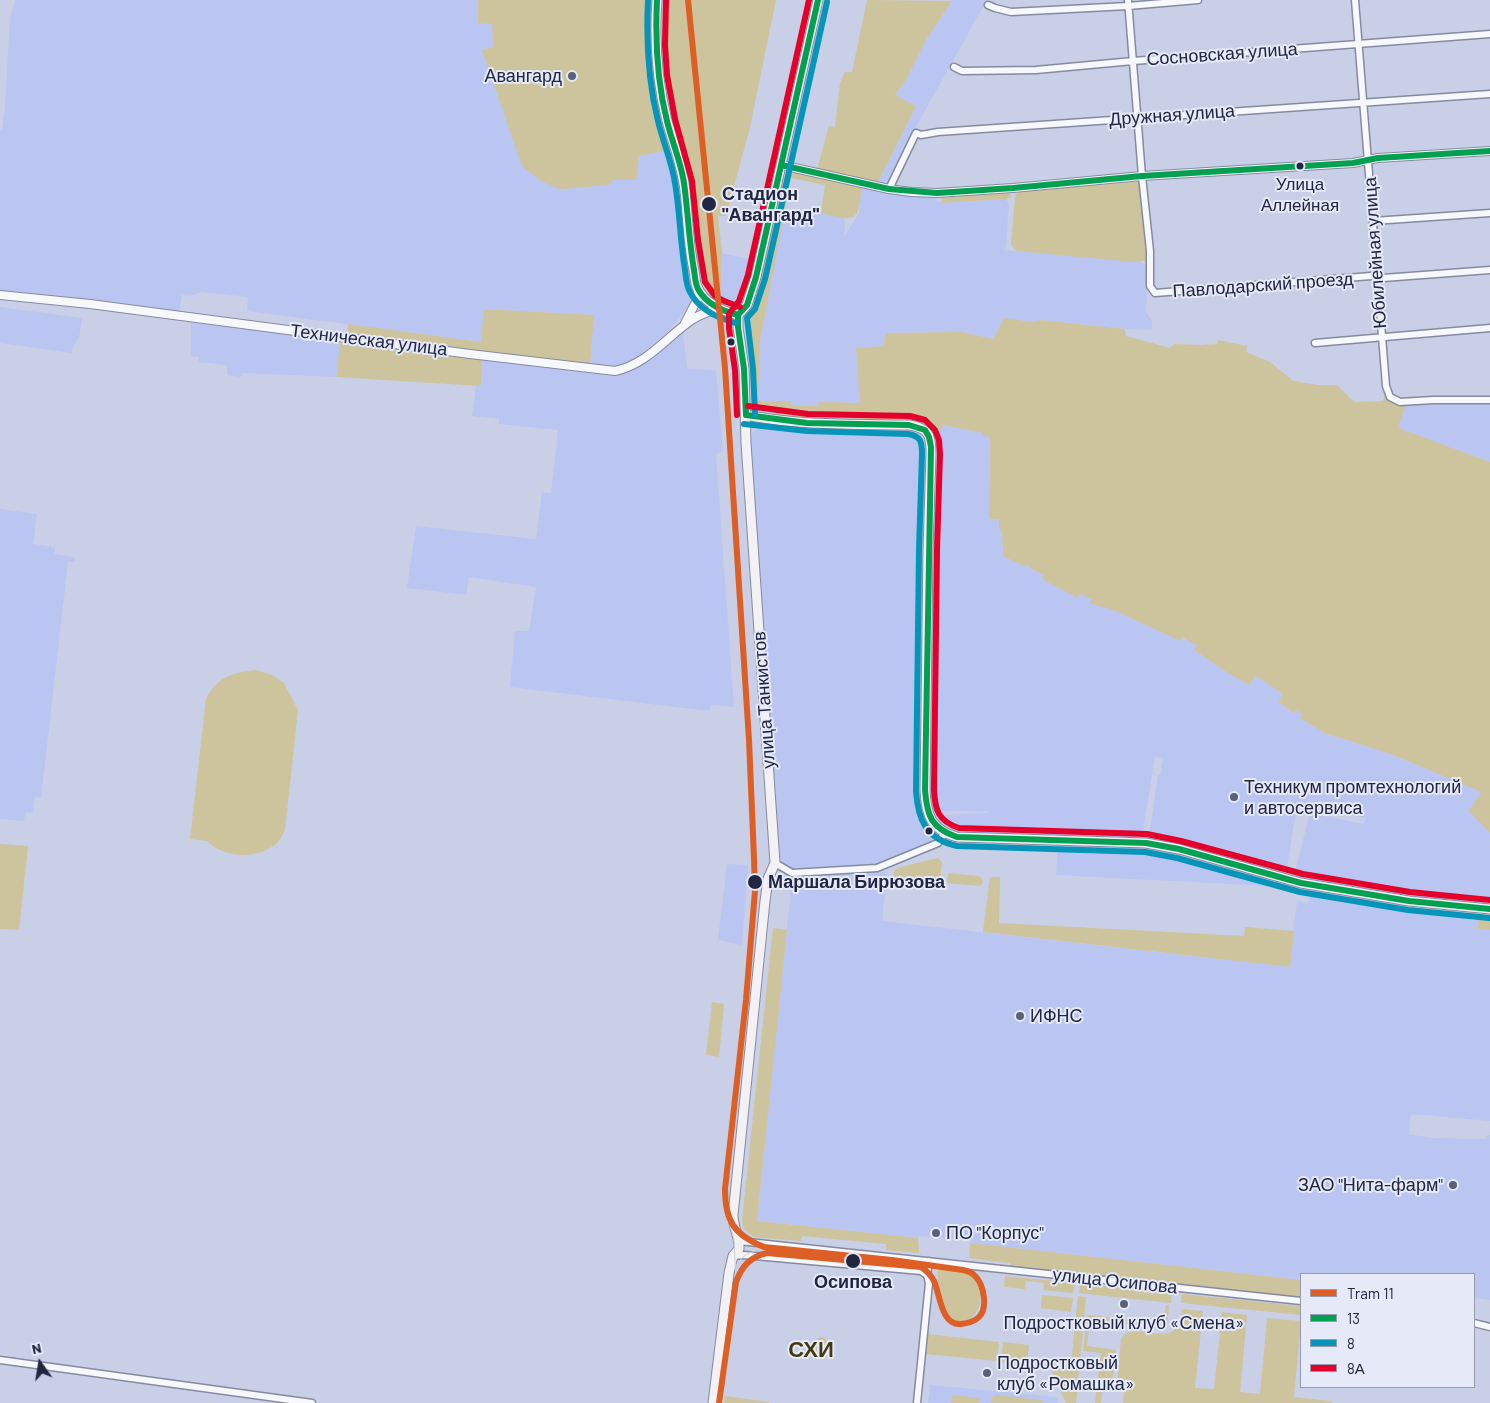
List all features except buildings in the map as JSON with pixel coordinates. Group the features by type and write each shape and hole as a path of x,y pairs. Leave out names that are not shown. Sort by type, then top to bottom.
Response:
{"main road":[{"path":"657,0 655,49 660,88 685,189 687,224 692,262 698,288 707,301 719,309 738,315 747,305 756,277 818,0"},
{"name":"улица Танкистов","path":"713,1403 739,1250 733,1226 733,1215 765,901 768,879 775,863 746,444 744,369 738,315"},
{"path":"746,415 773,421 910,425 926,430 931,443 925,799 930,818 936,828 944,834 957,837 1146,843 1179,849 1301,883 1409,901 1490,909"}],"street":[{"path":"988,5 1011,12 1198,0"},
{"name":"Юбилейная улица","path":"1355,0 1360,44 1381,337 1386,386 1390,398 1400,402 1490,400"},
{"path":"1128,3 1142,176"},
{"name":"Сосновская улица","path":"954,67 962,71 1036,70 1490,34"},
{"name":"Дружная улица","path":"889,189 916,133 921,135 938,132 1137,117 1490,94"},
{"path":"781,165 889,189 937,193 1142,176 1353,163 1367,160 1490,151"},
{"name":"Павлодарский проезд","path":"1142,176 1150,251 1150,286 1155,293 1490,270"},
{"path":"1372,221 1490,213"},
{"path":"681,328 697,300 698,288"},
{"name":"Техническая улица","path":"0,295 90,304 615,371 636,364 693,319 705,312 719,309"},
{"path":"1315,343 1490,328"},
{"path":"775,863 792,873 877,868 938,843 944,834"},
{"path":"739,1250 921,1272 927,1275"},
{"name":"улица Осипова","path":"739,1250 929,1261 1300,1301"},
{"path":"917,1403 929,1283 927,1275 929,1261"},
{"path":"1475,1323 1490,1327"},
{"path":"0,1360 312,1403"}],"shaded area":[{"path":"15,0 478,0 478,23 492,23 493,47 482,50 613,180 636,180 639,156 669,150 681,187 692,282 690,304 665,336 645,354 624,365 601,367 590,365 594,315 484,309 482,342 247,311 248,297 201,292 191,296 182,295 179,312 0,290 0,129 2,130 5,105 10,18"},
{"name":"Авангард","path":"478,0 653,0 650,47 658,101 669,150 639,156 636,180 613,180 608,185 563,189 541,181 522,166 482,50 493,47 492,24 478,23"},
{"path":"663,0 776,0 750,127 726,216 718,216 722,253 720,304 713,301 710,296 702,279 697,260 692,207 671,119 671,101 662,49"},
{"path":"867,0 952,1 926,40 905,82 895,95 916,106 878,182 817,169 829,126 835,127 840,83 845,72 852,72"},
{"path":"951,0 987,0 918,123 888,181 885,184 878,182 916,106 895,96 905,82 926,40"},
{"path":"794,173 861,188 859,209 852,217 847,218 821,213 825,185 791,178 760,341 758,399 762,402 791,401 792,405 818,406 819,402 860,403 856,348 884,346 885,333 962,332 993,339 1004,318 1033,322 1040,320 1125,329 1126,336 1170,348 1174,344 1217,344 1218,340 1247,346 1246,352 1270,362 1293,381 1318,385 1337,385 1354,402 1383,401 1385,394 1390,401 1406,404 1398,428 1490,462 1490,833 1469,811 1481,792 1391,754 1324,733 1300,718 1302,714 1296,710 1294,713 1278,702 1283,694 1256,676 1249,685 1194,650 1197,646 1182,637 1180,641 1118,612 1090,603 1092,599 1079,594 1078,598 1042,579 1044,575 1030,568 1030,566 1026,564 1025,567 1003,556 1002,531 999,530 999,519 989,519 990,437 983,436 983,433 943,425 934,436 928,425 916,420 787,417 764,410 757,403 754,396 748,342 752,312 781,180 788,174"},
{"path":"1136,182 1140,184 1145,261 1133,262 1017,251 1011,244 1015,196 1019,191"},
{"path":"861,188 934,197 941,203 1006,199 1009,204 1004,250 1141,262 1148,267 1146,312 1152,321 1152,330 1040,320 1033,322 1004,318 993,339 962,332 885,333 884,346 856,348 860,403 819,402 819,406 791,405 791,401 762,402 758,398 760,341 784,211 807,217 821,213 845,219 844,237 859,213"},
{"path":"1007,192 1011,197 1006,199 941,203 942,198"},
{"path":"722,253 755,261 748,288 740,302 735,305 720,304"},
{"path":"0,307 82,318 79,338 73,346 72,353 0,343"},
{"path":"484,309 594,315 590,365 352,335 348,331 348,324 481,342"},
{"path":"191,322 340,341 337,375 336,377 242,373 241,377 227,375 227,365 199,362 199,357 191,356"},
{"path":"683,333 687,368 716,371 723,451 716,454 734,707 711,705 709,711 510,687 515,631 529,631 536,587 469,577 466,595 407,588 416,526 536,539 542,492 551,493 558,430 499,424 499,419 472,416 476,386 481,386 482,359 615,374 636,368 648,362"},
{"path":"340,341 482,359 481,386 336,377"},
{"path":"1490,401 1490,462 1397,428 1406,404"},
{"path":"943,425 983,433 990,437 989,519 999,519 1002,530 1003,556 1025,567 1026,564 1030,566 1030,568 1044,575 1042,579 1078,597 1079,594 1086,595 1092,599 1091,603 1118,612 1180,641 1181,637 1197,646 1195,651 1249,685 1256,676 1283,694 1278,702 1294,713 1296,710 1302,714 1300,718 1324,733 1391,754 1481,792 1470,811 1490,833 1490,905 1420,899 1294,877 1309,816 1324,816 1364,824 1366,818 1316,808 1312,803 1296,811 1286,874 1154,841 1150,837 1150,830 1158,775 1160,775 1163,760 1155,756 1142,839 957,833 940,825 937,820 944,815 988,813 989,811 933,811 931,806 928,734 936,454 934,436"},
{"path":"761,427 913,431 922,436 926,446 919,804 926,828 933,838 931,841 876,866 792,869 785,865 779,856 749,443 752,433"},
{"path":"0,509 37,514 33,544 55,547 55,554 75,557 75,562 68,562 41,798 35,797 33,813 25,812 24,821 0,819"},
{"path":"256,670 272,675 284,683 298,710 285,830 277,843 259,853 250,855 231,854 214,847 207,841 190,839 206,699 216,685 226,677"},
{"path":"0,844 28,846 19,930 0,929"},
{"path":"1058,845 1113,846 1156,850 1245,871 1278,881 1287,887 1056,875"},
{"path":"938,858 942,862 940,883 908,880 894,876 894,870 901,867"},
{"path":"727,864 748,865 742,945 718,940"},
{"path":"877,871 887,873 882,921 1290,967 1297,901 1308,903 1310,896 1314,893 1412,908 1479,914 1478,929 1490,930 1490,1121 1411,1114 1409,1134 1431,1138 1486,1139 1487,1135 1490,1135 1490,1300 1475,1298 1475,1273 1300,1273 1300,1280 970,1243 970,1240 919,1236 918,1238 757,1221 792,878"},
{"path":"948,873 979,876 983,882 980,886 947,883"},
{"path":"990,877 1000,877 999,923 1244,936 1245,927 1294,931 1290,967 983,932"},
{"path":"1479,914 1490,915 1490,930 1478,929"},
{"path":"773,928 787,930 757,1221 918,1238 919,1253 886,1250 886,1244 802,1236 801,1241 754,1237 744,1229 742,1220"},
{"path":"712,1002 724,1004 719,1057 706,1055"},
{"path":"970,1243 1300,1280 1300,1298 1012,1266 1009,1263 969,1258"},
{"path":"938,1268 965,1272 976,1281 981,1296 979,1305 970,1319 956,1321 949,1316 944,1307 940,1292"},
{"path":"1005,1276 1075,1283 1073,1293 1043,1290 1044,1283 1026,1281 1025,1289 1004,1287"},
{"path":"1080,1283 1172,1293 1171,1303 1079,1293"},
{"path":"1182,1294 1300,1306 1300,1315 1181,1303"},
{"path":"1042,1295 1073,1298 1071,1312 1041,1308"},
{"path":"1078,1296 1086,1297 1076,1403 1066,1403 1051,1370 1052,1363 1071,1364"},
{"path":"1166,1305 1169,1305 1167,1328 1090,1321 1087,1346 1116,1350 1113,1380 1104,1380 1101,1403 1095,1403 1101,1353 1083,1351 1087,1315 1163,1323"},
{"path":"1182,1309 1203,1311 1195,1388 1214,1389 1222,1312 1247,1315 1240,1392 1260,1394 1267,1318 1300,1321 1294,1397 1334,1403 1123,1403 1125,1385 1117,1384 1121,1339 1133,1331 1167,1333 1174,1330 1180,1322"},
{"path":"928,1334 999,1342 997,1361 926,1354"},
{"path":"819,1337 824,1337 827,1341 825,1355 814,1354 816,1340"},
{"path":"1003,1342 1029,1345 1027,1364 1001,1362"},
{"path":"930,1385 1058,1397 1058,1403 928,1403"},
{"path":"952,1395 980,1398 979,1403 951,1403"},
{"path":"725,1396 769,1402 769,1403 724,1403"},
{"path":"993,1396 1041,1400 1045,1403 991,1403"}],"tram line":[{"name":"11","path":"688,0 725,368 749,740 754,858 755,891 746,1000 725,1189 727,1210 729,1218 738,1232 764,1247 892,1260 963,1270 972,1273 979,1281 984,1297 982,1313 977,1319 961,1324 954,1323 945,1315 933,1279 921,1267 767,1253 761,1255 747,1263 736,1282 719,1403"},
{"path":"727,1216 734,1239 736,1282"},
{"path":"735,1267 742,1258 751,1252 773,1249"}],"transit line":[{"name":"8","path":"648,0 647,31 652,91 658,121 674,175 687,284 698,304 715,316 736,323"},
{"name":"13","path":"657,0 656,31 661,91 667,121 683,175 696,284 701,294 710,303 720,309 738,315"},
{"name":"8А","path":"666,0 665,45 667,75 675,119 692,181 698,240 705,282 715,296 740,307"},
{"name":"8А","path":"737,415 735,370 729,314 739,301 748,275 809,0"},
{"name":"13","path":"746,415 744,369 738,315 747,305 756,277 818,0"},
{"name":"8","path":"755,415 753,369 747,318 755,309 765,279 827,2"},
{"name":"13","path":"781,165 889,189 937,193 1142,176 1353,163 1378,158 1490,151"},
{"name":"8А","path":"748,406 808,414 910,416 925,420 935,430 939,440 940,454 934,790 937,809 946,822 959,828 1147,834 1181,841 1303,874 1410,892 1490,900"},
{"name":"13","path":"746,415 807,423 909,425 925,430 929,437 931,447 925,790 929,814 941,830 957,837 1146,843 1179,849 1301,883 1409,901 1490,909"},
{"name":"8","path":"744,424 807,431 908,434 916,436 920,440 922,454 916,791 922,819 926,827 938,839 957,846 1145,852 1177,858 1300,892 1408,910 1489,918"}],"place":[{"name":"Авангард","path":"572,76"},
{"name":"Улица Аллейная","path":"1300,166"},
{"name":"Стадион \"Авангард\"","path":"709,204"},
{"name":"Техникум промтехнологий и автосервиса","path":"1234,797"},
{"name":"Маршала Бирюзова","path":"755,882"},
{"name":"ИФНС","path":"1020,1016"},
{"name":"ЗАО \"Нита-фарм\"","path":"1453,1185"},
{"name":"ПО \"Корпус\"","path":"936,1233"},
{"name":"Осипова","path":"853,1261"},
{"name":"Подростковый клуб «Смена»","path":"1124,1304"},
{"name":"Подростковый клуб «Ромашка»","path":"987,1373"}],"district":[{"name":"СХИ","path":"811,1350"}]}
